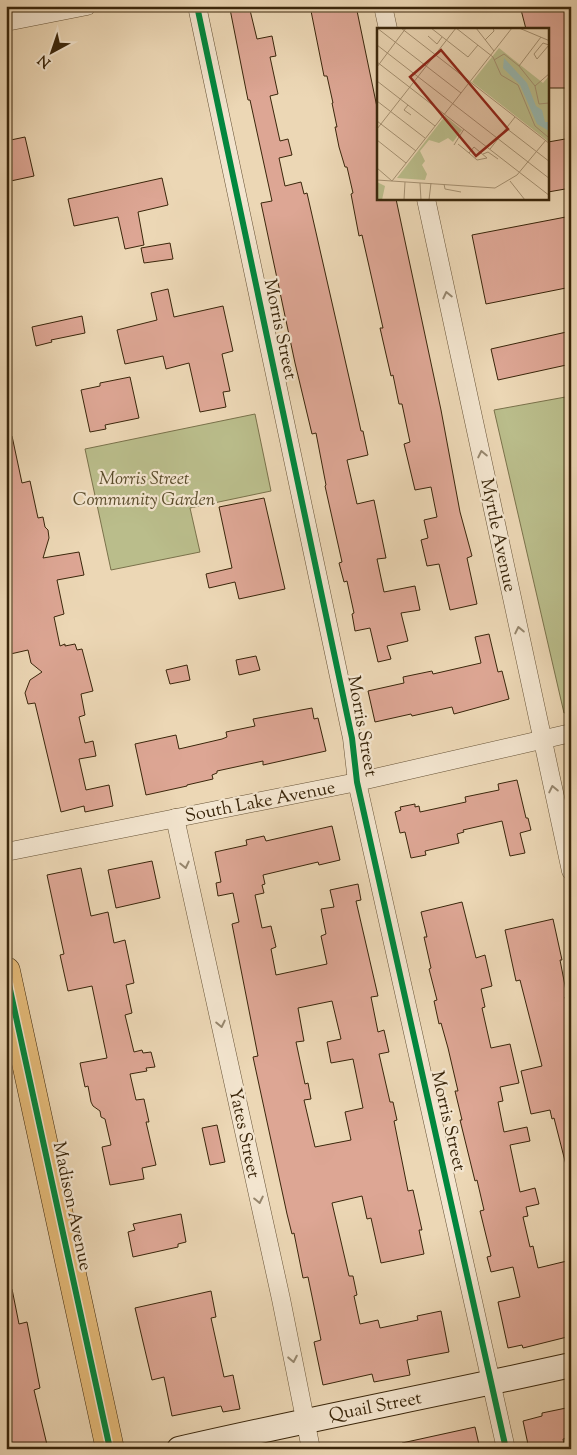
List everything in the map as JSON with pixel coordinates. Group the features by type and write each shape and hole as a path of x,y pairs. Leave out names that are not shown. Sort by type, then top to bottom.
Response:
{"main road":[{"name":"Madison Avenue","path":"6,970 110,1449"}],"street":[{"path":"6,22 87,6"},
{"name":"Morris Street","path":"197,6 352,738 358,782 506,1449"},
{"path":"383,6 388,28"},
{"name":"Myrtle Avenue","path":"426,200 571,871"},
{"name":"South Lake Avenue","path":"6,852 358,782 571,733"},
{"name":"Yates Street","path":"175,818 281,1299 311,1449"},
{"name":"Quail Street","path":"179,1449 305,1420 492,1383 571,1365"}],"green space":[{"path":"571,396 571,711 564,713 494,410"},
{"name":"Morris Street Community Garden","path":"255,414 271,491 190,508 200,552 111,570 85,449"}],"building":[{"path":"249,6 257,39 272,36 276,56 270,57 278,94 270,96 280,141 288,139 292,155 279,158 285,186 301,182 304,194 307,193 368,455 347,460 357,504 374,500 386,558 377,559 384,592 415,586 420,610 401,613 408,641 387,646 391,659 378,662 370,628 355,631 352,614 354,613 347,581 344,582 339,563 342,562 325,486 316,433 312,434 295,363 261,203 272,201 250,100 248,100 230,9"},
{"path":"310,6 356,6 377,107 377,200 396,200 441,410 460,512 472,556 467,558 477,604 450,610 439,564 427,566 421,540 428,538 424,520 437,517 431,487 415,490 404,444 410,442 402,404 399,404 393,375 391,376 380,328 383,328 362,235 359,236 351,194 353,193 347,167 345,167 339,147 327,76 324,76"},
{"path":"520,6 571,6 571,88 550,88 550,28 526,28"},
{"path":"25,137 34,176 6,182 6,141"},
{"path":"571,138 571,188 550,192 550,142"},
{"path":"162,178 168,205 138,212 144,245 125,249 118,217 74,226 68,199"},
{"path":"571,216 571,287 486,304 472,235"},
{"path":"170,243 173,259 144,263 141,248"},
{"path":"168,289 174,317 223,306 233,351 222,354 230,391 223,392 226,407 200,412 189,363 166,369 163,356 125,364 117,330 157,320 151,293"},
{"path":"82,316 85,333 51,340 52,342 36,346 32,327"},
{"path":"571,331 571,364 498,380 491,349"},
{"path":"130,377 139,418 105,425 106,429 90,432 81,390 100,386 100,383"},
{"path":"12,436 22,483 30,481 38,518 43,517 45,527 48,530 49,538 43,558 79,552 84,575 57,580 64,614 54,617 60,646 75,644 77,650 82,649 93,691 81,694 85,715 79,717 85,743 93,741 96,756 79,759 86,790 109,785 113,806 85,812 84,806 61,812 35,703 28,704 25,693 30,680 42,672 31,663 28,650 6,655 6,635 10,634 6,618 6,437"},
{"path":"264,498 285,589 239,599 235,582 209,588 206,574 232,568 219,507"},
{"path":"489,634 498,672 502,671 509,699 454,714 452,707 375,722 368,691 404,683 403,677 432,671 433,674 481,663 475,637"},
{"path":"256,656 260,670 239,675 236,660"},
{"path":"187,665 190,680 170,684 166,670"},
{"path":"312,708 314,719 318,718 326,751 263,765 263,761 217,771 217,773 212,775 213,779 146,795 135,744 176,735 179,749 222,739 227,737 226,732 255,726 253,719"},
{"path":"517,780 526,818 528,818 531,830 520,833 525,853 510,856 502,821 463,830 464,832 457,834 459,843 425,851 426,855 411,858 405,832 400,833 395,812 401,810 400,807 415,804 415,807 419,806 420,812 466,802 465,797 499,790 498,784"},
{"path":"332,826 340,860 319,865 318,862 263,875 265,884 262,885 264,893 255,895 262,928 271,926 276,947 271,949 276,975 327,964 321,936 326,934 321,909 334,907 330,890 358,884 361,900 356,901 378,996 371,997 378,1032 384,1030 389,1052 379,1054 390,1102 393,1102 397,1120 394,1121 408,1191 413,1190 422,1230 419,1230 424,1254 381,1263 371,1218 367,1219 362,1196 332,1203 349,1276 353,1276 357,1295 354,1296 360,1324 378,1320 380,1328 418,1320 417,1316 441,1311 449,1352 407,1360 410,1375 374,1382 372,1374 323,1385 314,1342 321,1340 308,1277 303,1278 294,1233 292,1234 287,1214 253,1057 258,1056 232,924 239,922 233,893 218,896 216,883 221,882 215,852 247,845 246,840 264,836 266,841","holes":["332,1001 341,1039 327,1042 331,1063 353,1059 363,1108 345,1112 351,1140 315,1147 304,1100 311,1099 308,1083 305,1084 296,1042 304,1041 298,1008"]},
{"path":"152,861 160,898 116,908 108,870"},
{"path":"81,868 91,916 108,912 114,943 125,940 134,983 126,985 132,1013 125,1015 134,1052 142,1050 143,1053 151,1052 155,1067 146,1068 147,1071 130,1074 136,1100 144,1099 149,1122 146,1122 156,1165 142,1168 144,1179 110,1185 102,1147 111,1145 105,1119 101,1117 100,1111 91,1102 88,1086 85,1087 80,1063 107,1058 92,986 68,991 60,955 64,954 47,875"},
{"path":"462,902 476,958 485,955 492,986 481,989 485,1007 482,1008 491,1048 510,1044 519,1083 500,1087 503,1101 498,1102 504,1132 527,1127 530,1141 510,1145 520,1192 535,1188 539,1204 526,1207 528,1216 523,1217 530,1247 533,1246 538,1268 571,1260 571,1336 523,1348 522,1345 508,1348 498,1302 520,1297 513,1267 491,1272 487,1257 491,1256 480,1211 484,1210 460,1120 462,1120 455,1091 458,1091 441,1023 439,1024 434,1001 437,1000 429,969 431,968 424,937 427,937 421,912"},
{"path":"553,919 562,960 560,960 567,996 565,997 571,1022 571,1165 566,1165 554,1118 552,1119 550,1110 531,1114 521,1071 542,1066 520,980 516,981 505,930"},
{"path":"217,1125 225,1162 210,1165 202,1128"},
{"path":"181,1214 186,1242 178,1244 178,1247 133,1257 128,1232 135,1230 133,1224"},
{"path":"12,1289 19,1324 27,1322 40,1388 34,1390 48,1449 6,1449 6,1290"},
{"path":"211,1291 216,1317 211,1318 224,1377 233,1375 240,1409 223,1412 221,1406 172,1416 164,1377 152,1380 135,1308"},
{"path":"571,1407 571,1438 563,1439 565,1449 529,1449 523,1421 542,1416 542,1413"},
{"path":"475,1427 480,1449 402,1449 402,1443"}],"cycle path":[{"path":"197,6 352,738 357,782 506,1449"},
{"path":"6,971 110,1449"}]}
